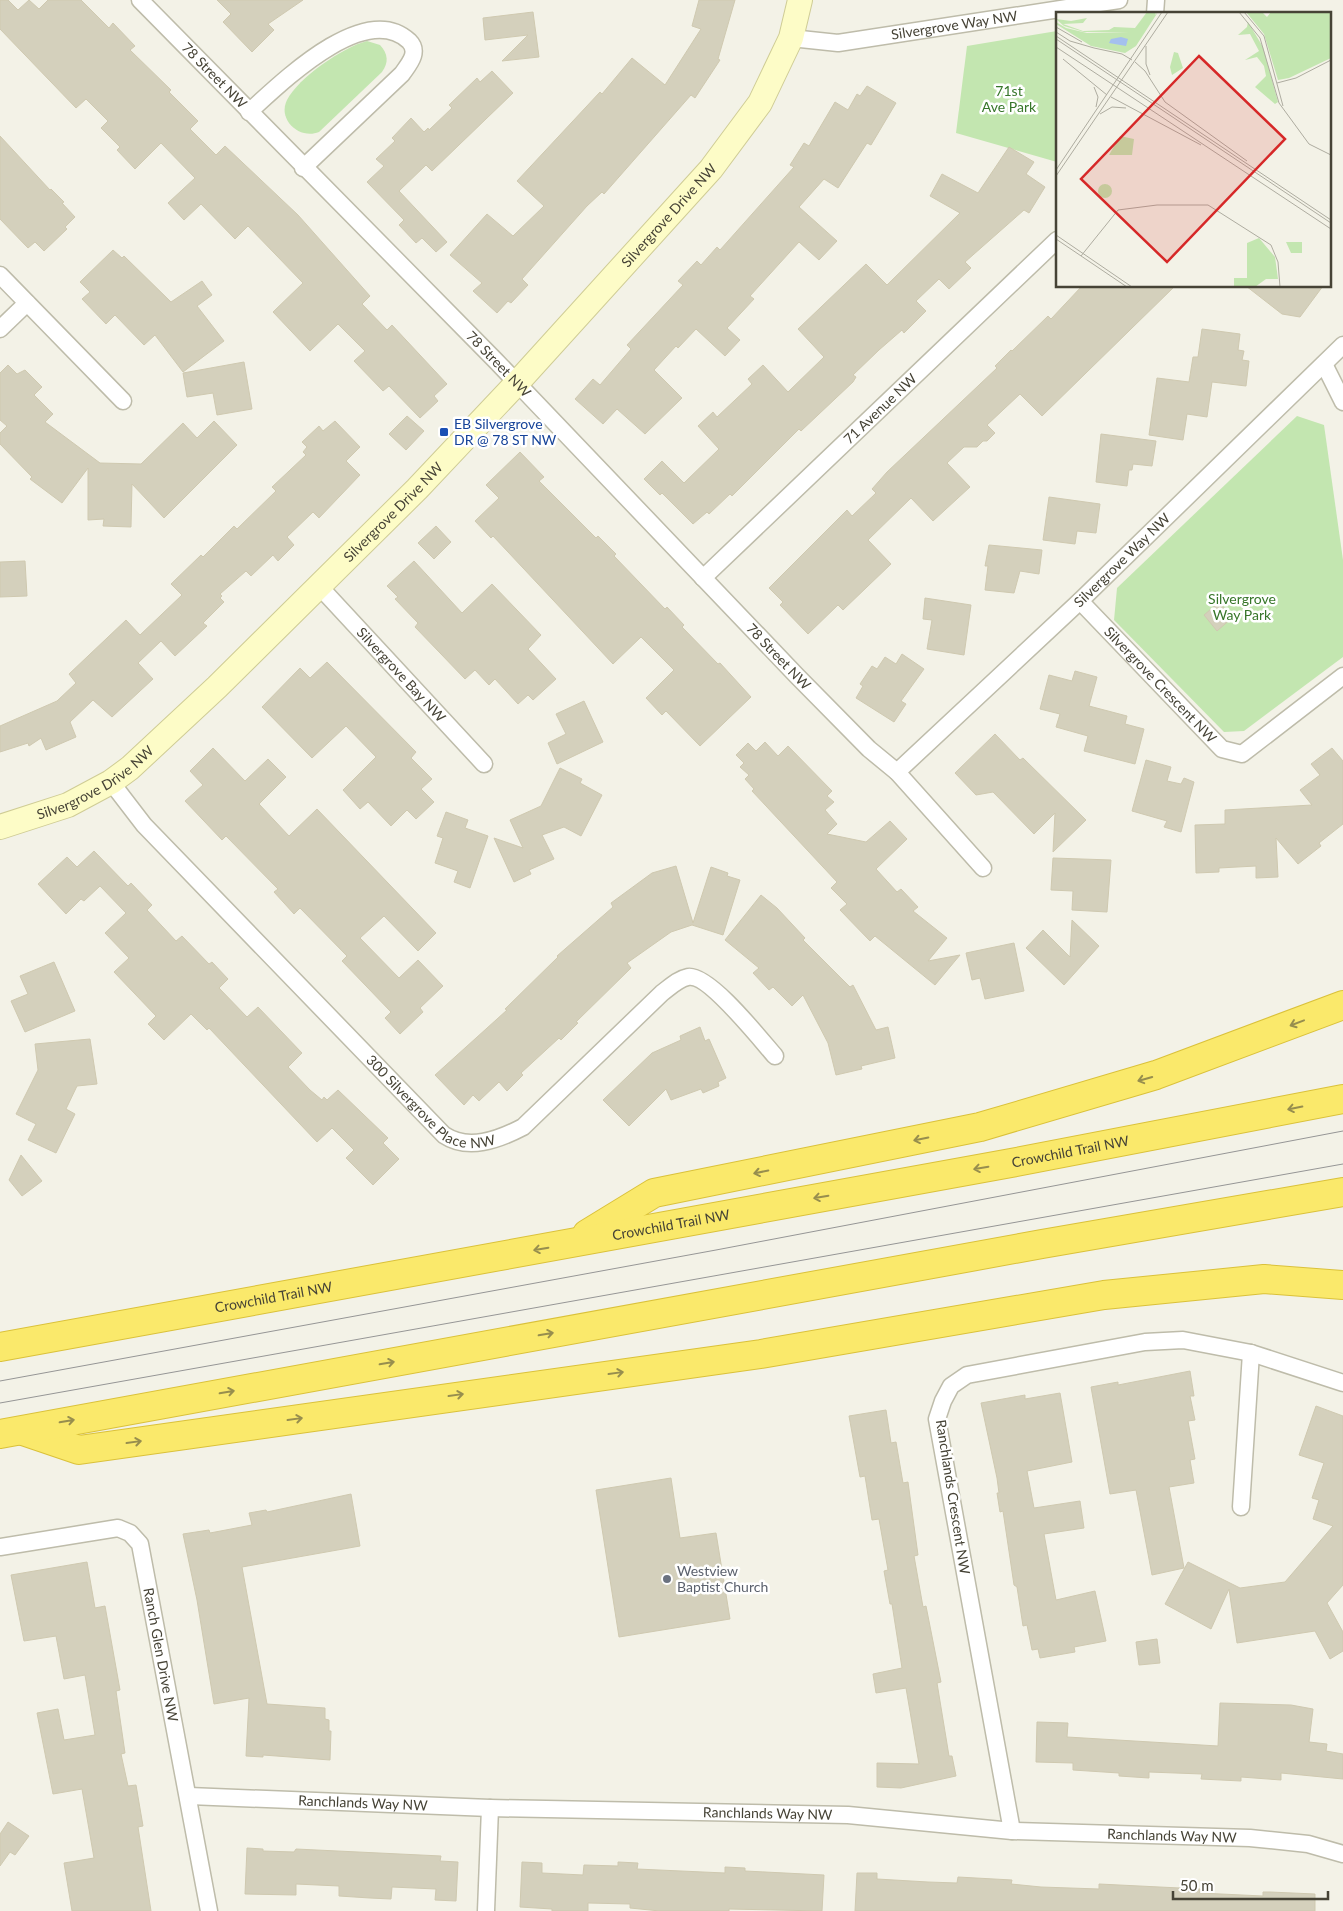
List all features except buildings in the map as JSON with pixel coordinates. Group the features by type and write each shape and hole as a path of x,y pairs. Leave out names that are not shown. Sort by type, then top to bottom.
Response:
{"highway":[{"path":"573,1243 654,1194 980,1127 1156,1076 1343,1005"},
{"name":"Crowchild Trail NW","path":"0,1347 1011,1163 1343,1098"},
{"path":"9,1432 1022,1247 1343,1192"},
{"path":"9,1432 79,1450 762,1354 1104,1295 1264,1279 1343,1285"}],"street":[{"name":"78 Street NW","path":"140,0 303,168 517,383 823,703 870,749 898,772 983,868"},
{"name":"Silvergrove Drive NW","path":"0,827 68,805 111,782 130,768 210,694 417,489 517,383 711,169 760,104 791,38 800,0"},
{"name":"Silvergrove Way NW","path":"791,38 838,44 1119,0"},
{"path":"249,112 322,47 341,35 383,26 396,29 411,42 414,50 411,62 402,74 303,168"},
{"name":"71 Avenue NW","path":"703,578 1056,241"},
{"path":"0,275 123,401"},
{"path":"0,329 27,303"},
{"name":"Silvergrove Way NW","path":"898,772 1080,601 1343,345"},
{"path":"1324,364 1343,402"},
{"name":"Silvergrove Bay NW","path":"319,586 484,764"},
{"name":"Silvergrove Crescent NW","path":"1080,601 1222,749 1242,754 1343,676"},
{"name":"300 Silvergrove Place NW","path":"111,782 144,826 444,1135 454,1142 472,1144 508,1134 523,1127 662,993 676,982 689,976 700,978 714,989 775,1056"},
{"name":"Ranchlands Crescent NW","path":"1012,1831 937,1419 943,1401 951,1386 967,1375 1145,1342 1183,1340 1251,1353 1343,1383"},
{"path":"1241,1506 1251,1353"},
{"name":"Ranch Glen Drive NW","path":"0,1547 118,1528 136,1538 143,1553 209,1911"},
{"name":"Ranchlands Way NW","path":"188,1796 490,1808 848,1815 1012,1831 1250,1838 1308,1844 1343,1854"},
{"path":"486,1911 490,1808"}],"green space":[{"name":"71st Ave Park","path":"1056,31 1056,162 956,133 967,46"},
{"path":"367,41 380,45 385,52 387,61 382,72 319,132 312,134 298,131 292,126 285,115 287,100 293,91 322,64 357,44"},
{"name":"Silvergrove Way Park","path":"1297,416 1324,425 1343,560 1343,657 1244,731 1224,732 1114,620 1117,588"}],"tram line":[{"path":"0,1381 716,1250 1343,1131"},
{"path":"0,1403 1343,1164"}],"place":[{"name":"EB Silvergrove DR @ 78 ST NW","path":"444,432"},
{"name":"Westview Baptist Church","path":"667,1579"}]}
